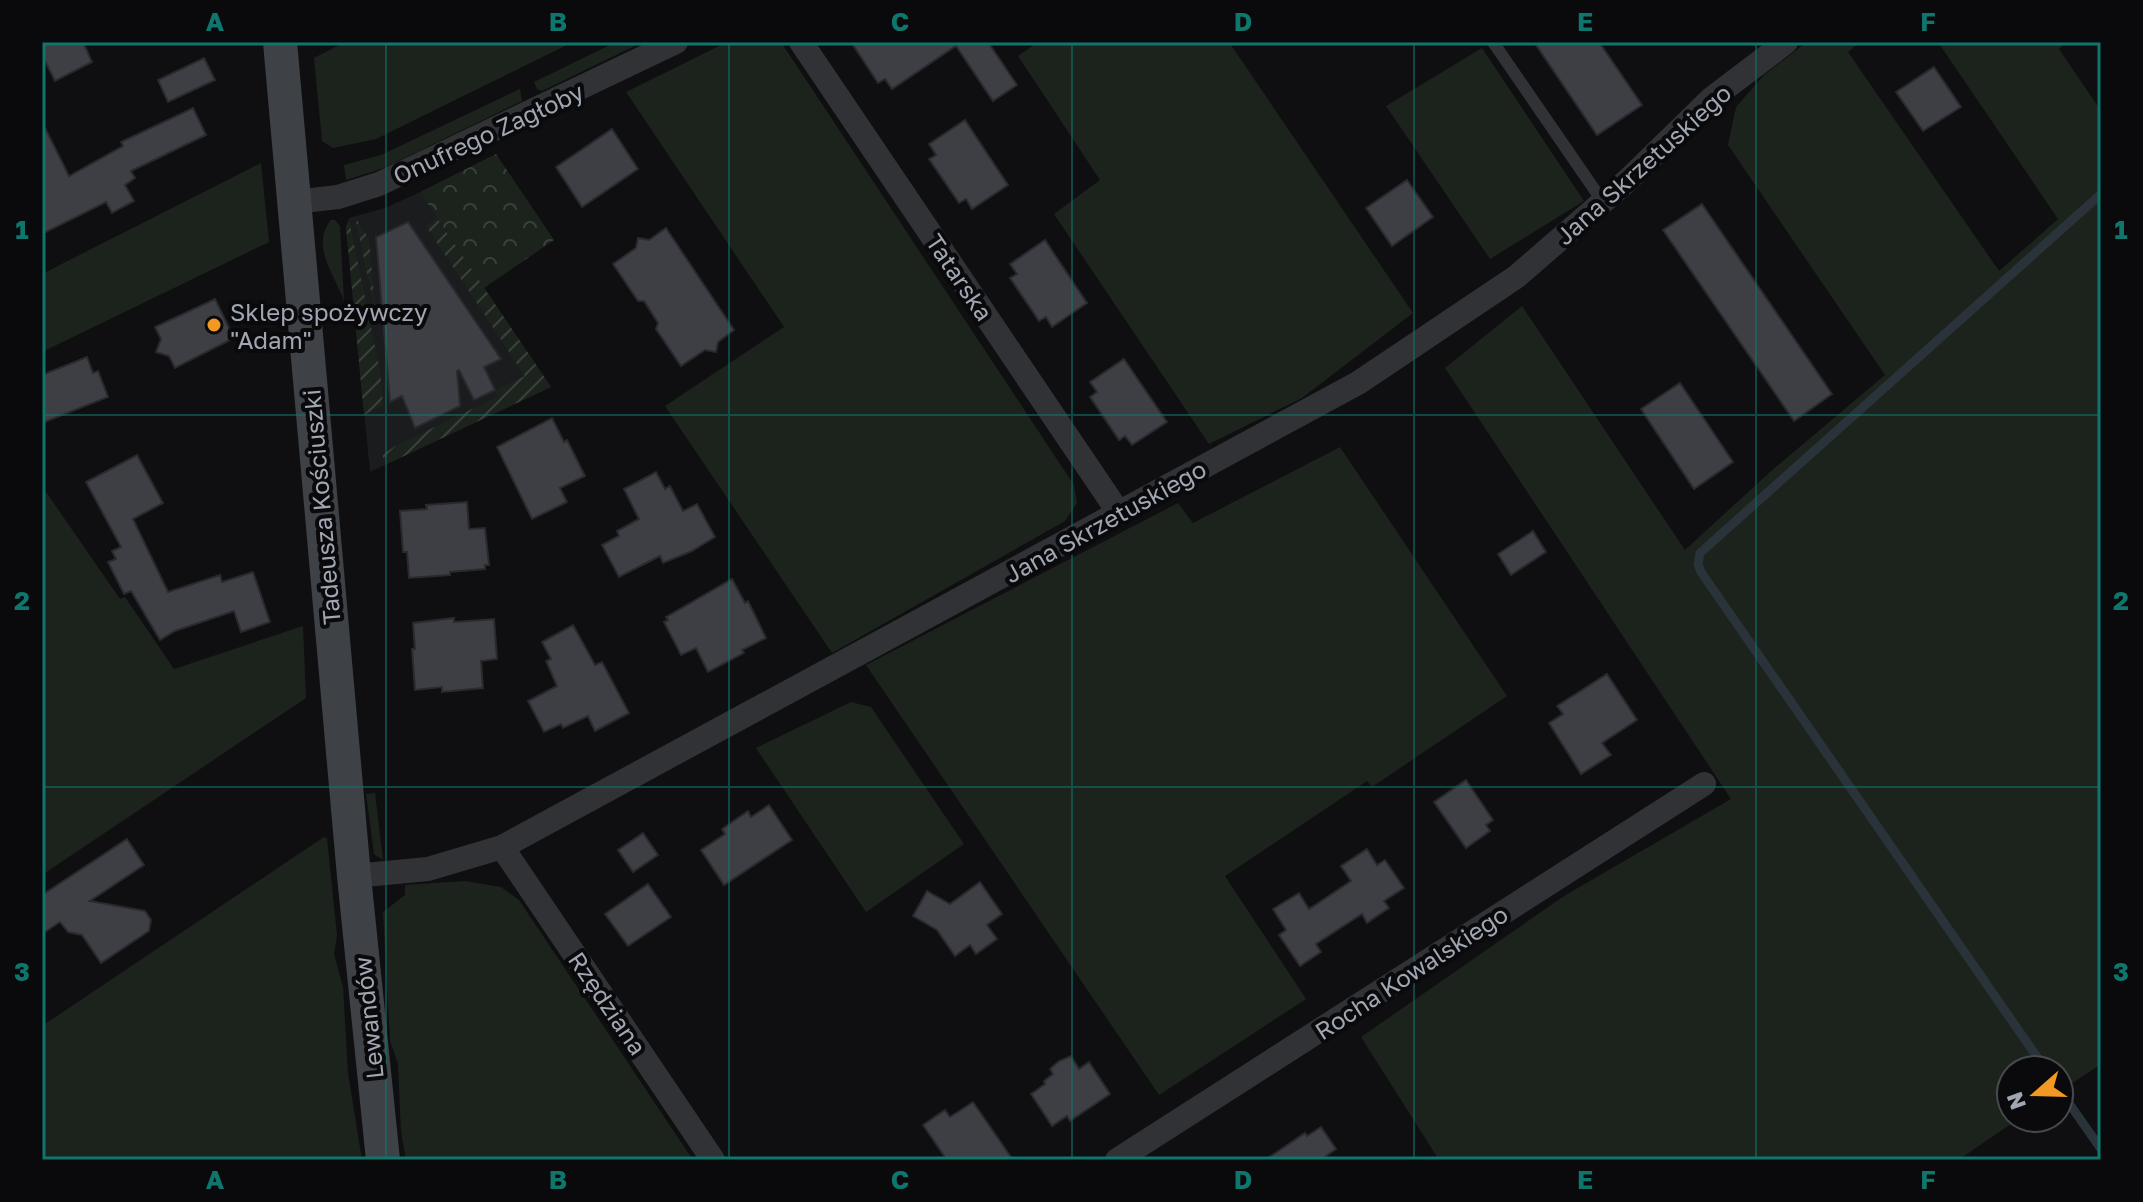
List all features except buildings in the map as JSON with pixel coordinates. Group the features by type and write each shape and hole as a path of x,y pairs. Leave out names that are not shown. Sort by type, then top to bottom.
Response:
{"street":[{"name":"Tadeusza Kościuszki","path":"280,42 354,876"},
{"name":"Onufrego Zagłoby","path":"294,202 338,197 379,184 676,42"},
{"name":"Tatarska","path":"801,42 1119,513"},
{"name":"Jana Skrzetuskiego","path":"354,876 428,869 502,847 1370,375 1516,277 1603,202 1711,99 1786,42"},
{"name":"Rocha Kowalskiego","path":"1117,1160 1704,784"},
{"name":"Rzędziana","path":"502,847 713,1160"},
{"name":"Lewandów","path":"354,876 383,1160"}],"lane":[{"path":"1493,42 1603,202"}],"shaded area":[{"path":"420,192 551,387 370,472 346,227 349,218 385,208"}],"green space":[{"path":"345,42 573,42 376,139 333,148 322,141 314,58"},
{"path":"616,42 643,42 542,91 537,89 534,82"},
{"path":"727,42 781,42 1074,485 1077,503 1065,521 832,653 665,406 784,327 626,92"},
{"path":"1038,42 1229,42 1413,313 1302,398 1209,444 1054,214 1100,180 1018,56"},
{"path":"1807,42 1860,42 1848,52 1999,271 2058,219 1938,42 2066,42 2059,49 2101,111 2101,1064 2075,1081 2075,1054 1995,1054 1996,1134 1958,1160 1439,1160 1361,1037 1564,896 1731,799 1445,368 1522,306 1685,550 1770,472 1885,375 1728,145 1736,107 1764,75"},
{"path":"1482,48 1584,201 1490,259 1386,106"},
{"path":"520,89 522,101 384,168 346,180 344,165 381,155"},
{"path":"496,154 554,240 484,288 420,192"},
{"path":"261,163 269,242 42,352 42,274"},
{"path":"355,217 369,239 376,315"},
{"path":"437,218 551,387 387,464 382,455 395,446 497,397 495,390 525,376 426,226"},
{"path":"331,220 340,226 344,301 324,250 325,230"},
{"path":"349,220 380,371 383,405 364,415 346,227"},
{"path":"1340,447 1507,696 1372,787 1367,781 1225,876 1306,999 1159,1095 866,665 1178,503 1193,523"},
{"path":"44,489 120,599 125,597 174,669 303,626 306,698 42,875"},
{"path":"851,702 871,707 964,844 866,912 756,748"},
{"path":"375,793 383,860 374,854 366,794"},
{"path":"324,837 327,838 337,935 334,954 343,987 348,1073 362,1160 42,1160 42,1026"},
{"path":"465,881 501,887 519,900 693,1160 406,1160 401,1132 398,1064 390,1041 383,912 405,895 405,885"}],"waterway":[{"path":"2035,1054 1698,564 1700,553 2101,194"},
{"path":"2075,1112 2101,1149"}],"place":[{"name":"Sklep spożywczy \"Adam\"","path":"214,325"}]}
